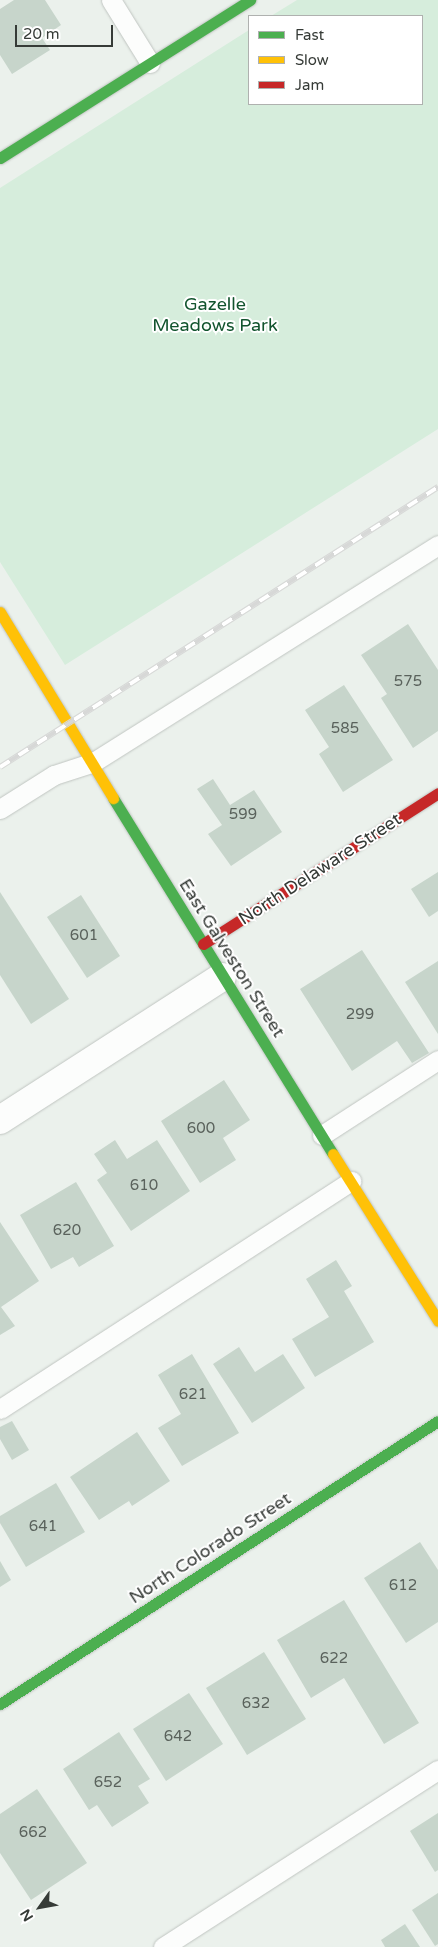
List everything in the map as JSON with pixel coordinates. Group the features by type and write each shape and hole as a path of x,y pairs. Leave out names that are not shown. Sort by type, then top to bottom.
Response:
{"street":[{"path":"1,156 250,0"},
{"name":"East Galveston Street","path":"0,612 222,977 438,1320"},
{"name":"North Delaware Street","path":"203,944 438,793"},
{"path":"0,1120 222,977"},
{"name":"North Colorado Street","path":"0,1704 438,1421"}],"lane":[{"path":"111,0 150,63"},
{"path":"0,809 54,775 92,762 438,545"},
{"path":"322,1135 438,1060"},
{"path":"0,1409 351,1182"},
{"path":"163,1947 438,1770"}],"green space":[{"name":"Gazelle Meadows Park","path":"297,0 438,0 438,429 65,665 0,562 0,188 248,31 248,105 423,105 423,15 273,15"}],"building":[{"path":"14,0 45,0 61,25 42,38 50,50 12,74 0,55 0,9"},
{"path":"408,624 438,670 438,731 413,748 381,698 387,694 361,655"},
{"path":"344,685 393,760 343,792 319,754 329,747 305,710"},
{"path":"213,779 230,805 254,790 282,832 231,866 208,834 222,825 197,789"},
{"path":"438,872 438,911 429,917 411,889"},
{"path":"0,892 69,999 31,1024 0,975"},
{"path":"81,895 120,956 87,978 47,917"},
{"path":"362,950 429,1053 412,1063 397,1041 352,1071 300,989"},
{"path":"438,961 438,1034 405,982"},
{"path":"224,1080 250,1120 223,1138 236,1160 200,1183 161,1121"},
{"path":"115,1140 127,1159 157,1140 190,1191 131,1231 97,1180 107,1173 94,1154"},
{"path":"76,1182 114,1246 79,1267 73,1257 51,1269 20,1215"},
{"path":"0,1222 39,1281 1,1307 15,1326 0,1335"},
{"path":"336,1260 352,1286 344,1291 374,1342 315,1377 292,1339 329,1317 306,1279"},
{"path":"239,1347 255,1372 283,1354 305,1388 252,1423 213,1364"},
{"path":"192,1354 239,1433 182,1466 158,1428 181,1414 158,1375"},
{"path":"12,1421 29,1450 12,1460 0,1439 0,1427"},
{"path":"137,1432 170,1481 132,1506 129,1501 99,1520 70,1477"},
{"path":"56,1483 85,1532 26,1567 0,1523 0,1516"},
{"path":"420,1542 438,1570 438,1622 406,1643 364,1578"},
{"path":"0,1561 11,1580 0,1587"},
{"path":"344,1600 419,1723 384,1744 344,1678 311,1698 277,1640"},
{"path":"264,1652 306,1719 247,1755 206,1688"},
{"path":"189,1693 223,1744 166,1781 133,1729"},
{"path":"119,1732 150,1779 138,1786 149,1803 112,1827 97,1805 89,1810 63,1769"},
{"path":"37,1789 87,1863 31,1900 0,1853 0,1814"},
{"path":"438,1813 438,1870 435,1872 410,1831"},
{"path":"438,1893 438,1944 435,1946 412,1910"},
{"path":"405,1924 420,1947 385,1947 381,1940"}],"railway":[{"path":"0,767 438,487"}],"traffic: fast":[{"path":"0,158 250,0"},
{"path":"113,798 333,1154"},
{"path":"0,1704 438,1421"}],"traffic: slow":[{"path":"0,612 113,798"},
{"path":"333,1154 438,1321"}],"traffic: jam":[{"path":"203,944 438,793"}]}
